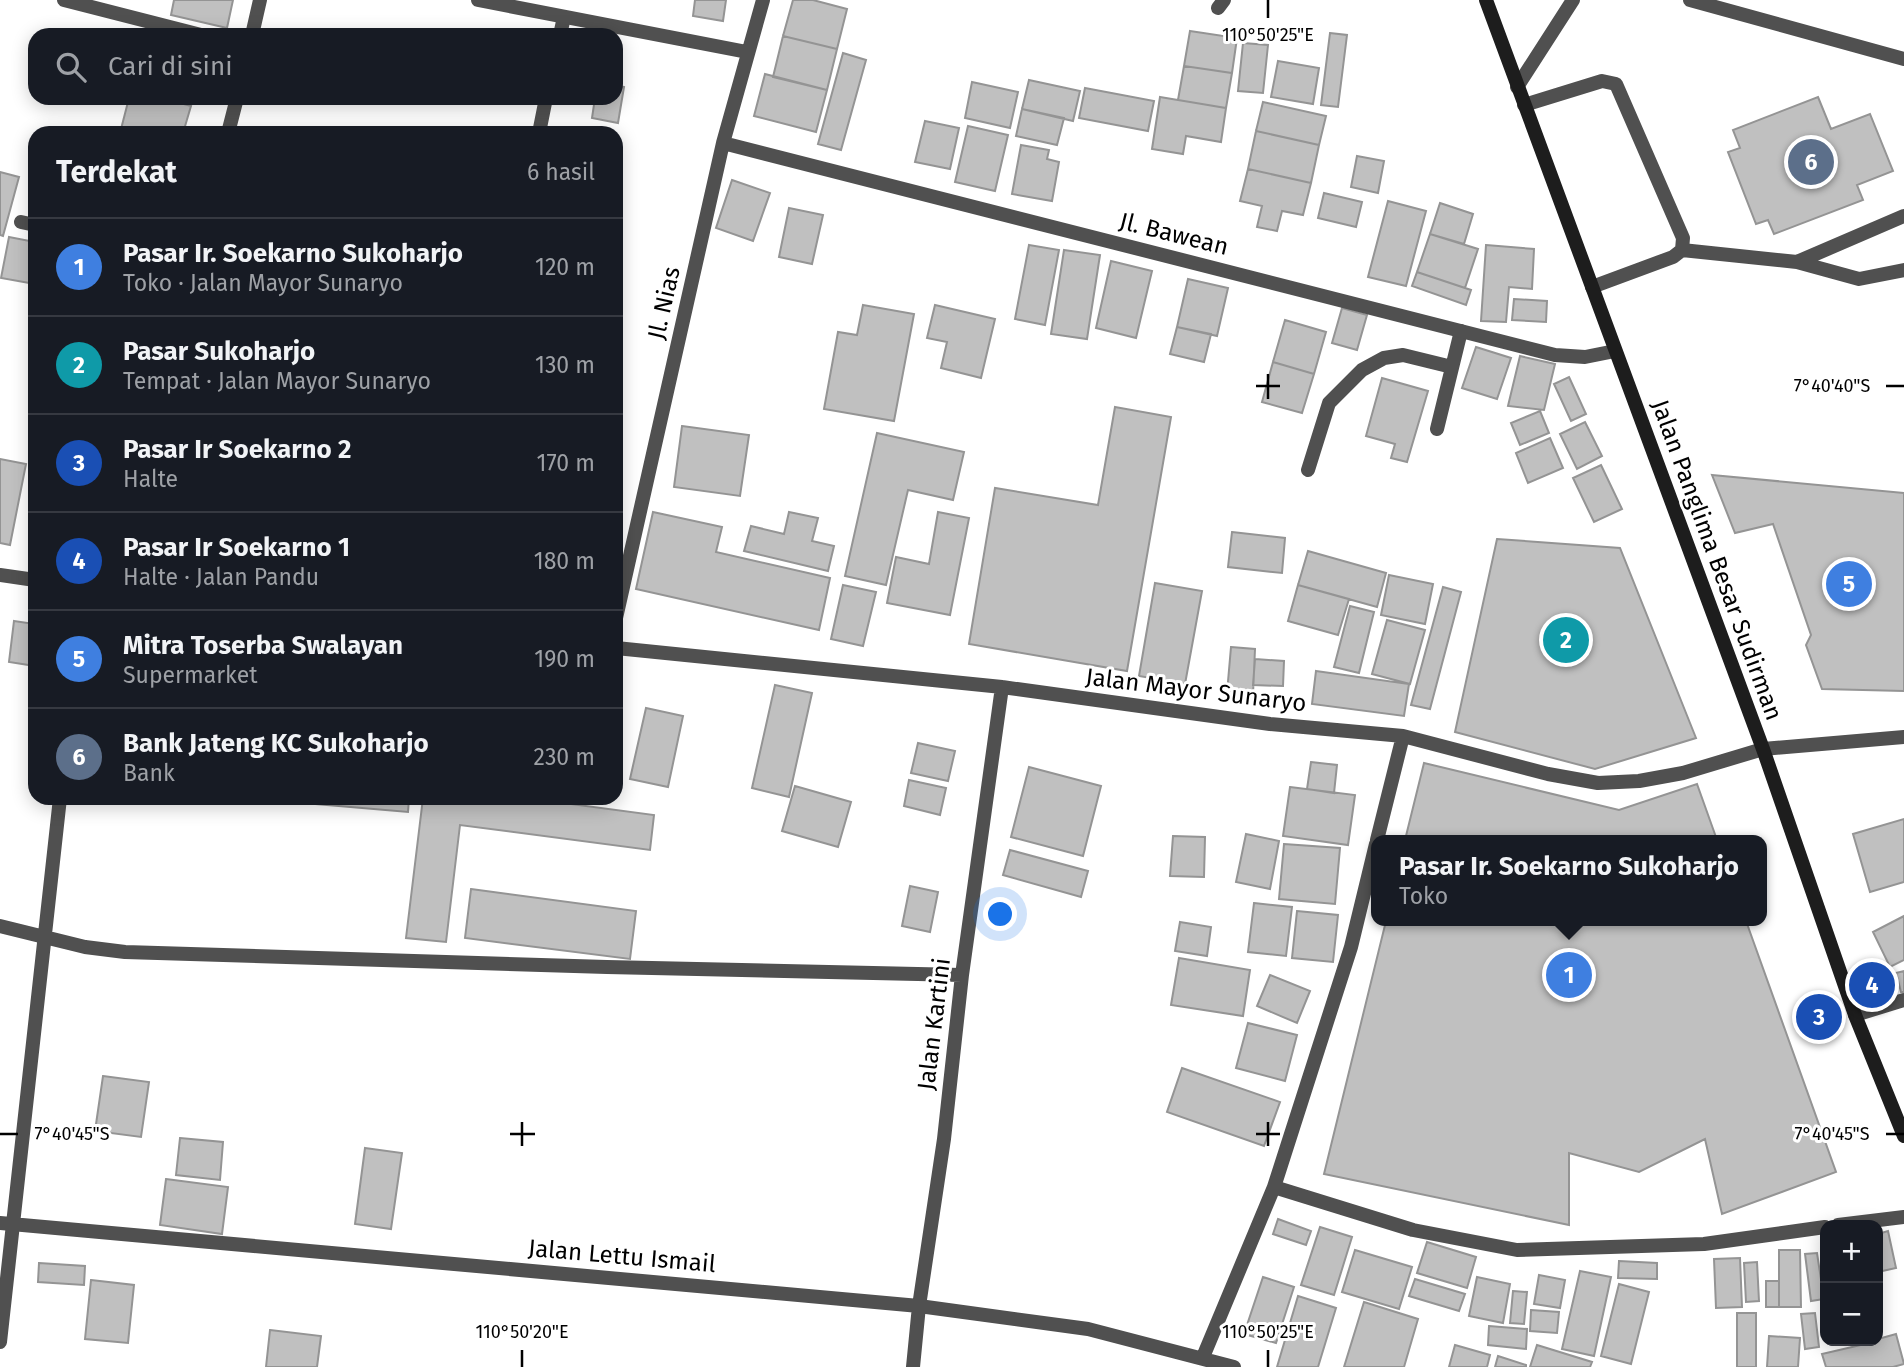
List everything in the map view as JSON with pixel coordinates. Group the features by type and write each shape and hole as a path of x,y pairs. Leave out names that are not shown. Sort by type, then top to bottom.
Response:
{"main road":[{"name":"Jalan Panglima Besar Sudirman","path":"1486,0 1763,749 1855,1015 1904,1136"}],"street":[{"path":"64,0 174,28"},
{"path":"254,28 260,0"},
{"path":"478,0 504,2 622,28"},
{"name":"Jl. Nias","path":"623,587 723,143 763,0"},
{"path":"1690,0 1904,59"},
{"path":"1517,87 1571,3"},
{"path":"562,28 564,17"},
{"path":"623,28 747,52"},
{"path":"1524,105 1602,81 1616,84 1683,238 1682,250"},
{"path":"230,126 235,105"},
{"path":"540,126 545,105"},
{"name":"Jl. Bawean","path":"723,143 1555,355 1585,357 1615,351"},
{"path":"1797,262 1904,216"},
{"path":"1592,288 1673,257 1682,250 1797,262 1859,279 1904,270"},
{"path":"1437,429 1461,331"},
{"path":"1308,470 1329,403 1362,370 1384,358 1403,355 1452,367"},
{"path":"0,575 28,579"},
{"name":"Jalan Mayor Sunaryo","path":"623,649 1002,687 1270,724 1403,736 1548,774 1598,783 1639,782 1683,773 1763,749 1904,737"},
{"name":"Jalan Kartini","path":"913,1367 919,1306 944,1139 962,975 1002,687"},
{"path":"1379,835 1403,736"},
{"path":"0,1342 6,1224 59,805"},
{"path":"1203,1357 1274,1187 1351,947 1371,866"},
{"path":"0,926 85,947 163,953 962,975"},
{"path":"1855,1015 1904,1000"},
{"path":"1274,1187 1413,1230 1517,1250 1704,1244 1820,1228"},
{"path":"1879,1220 1904,1217"},
{"name":"Jalan Lettu Ismail","path":"6,1224 919,1306 1088,1329 1234,1367"}],"building":[{"path":"174,0 233,0 227,28 171,15"},
{"path":"695,0 726,0 723,21 693,16"},
{"path":"793,0 813,0 847,9 837,49 783,36"},
{"path":"1190,31 1237,38 1232,73 1184,66"},
{"path":"1330,33 1347,35 1338,107 1321,105"},
{"path":"783,36 837,49 827,90 773,77"},
{"path":"1243,43 1268,45 1263,93 1238,91"},
{"path":"843,53 866,60 841,150 818,144"},
{"path":"1278,61 1319,68 1313,104 1271,97"},
{"path":"1184,66 1232,73 1226,108 1178,100"},
{"path":"765,74 827,90 816,132 754,116"},
{"path":"1029,80 1080,91 1073,121 1022,109"},
{"path":"972,82 1018,92 1010,128 965,118"},
{"path":"1085,88 1154,101 1148,131 1079,118"},
{"path":"1160,97 1226,108 1221,142 1186,136 1183,154 1152,149"},
{"path":"1818,97 1831,129 1870,114 1893,171 1857,185 1863,200 1774,234 1768,220 1756,224 1728,152 1740,148 1733,130"},
{"path":"1263,102 1326,116 1319,145 1256,131"},
{"path":"127,105 191,106 185,126 122,126"},
{"path":"594,105 621,105 618,123 592,118"},
{"path":"1022,109 1064,118 1057,145 1016,136"},
{"path":"925,121 959,128 950,169 915,162"},
{"path":"968,126 1008,135 995,191 955,182"},
{"path":"1256,131 1319,145 1311,183 1248,169"},
{"path":"1021,145 1049,150 1047,159 1059,162 1052,201 1012,194"},
{"path":"1357,156 1384,161 1378,193 1351,187"},
{"path":"1248,169 1311,183 1303,215 1282,211 1277,231 1257,227 1262,206 1240,201"},
{"path":"0,172 19,177 3,236 0,235"},
{"path":"732,180 770,193 753,241 716,228"},
{"path":"1324,193 1362,202 1356,227 1318,218"},
{"path":"1388,201 1426,211 1406,286 1368,277"},
{"path":"1440,203 1473,214 1464,244 1430,234"},
{"path":"789,208 823,215 812,264 779,257"},
{"path":"1430,234 1478,249 1465,288 1417,272"},
{"path":"9,237 28,241 28,283 1,278"},
{"path":"1029,245 1059,250 1045,325 1015,319"},
{"path":"1486,245 1534,249 1532,289 1509,287 1506,322 1481,321"},
{"path":"1064,250 1100,255 1087,339 1051,334"},
{"path":"1111,261 1152,271 1136,338 1096,328"},
{"path":"1417,272 1471,290 1466,305 1412,286"},
{"path":"1188,279 1228,288 1217,336 1177,327"},
{"path":"1514,299 1547,301 1546,322 1512,320"},
{"path":"863,305 914,314 894,421 824,409 838,332 857,335"},
{"path":"935,305 995,319 981,378 941,368 947,342 927,338"},
{"path":"1342,308 1367,315 1357,350 1332,343"},
{"path":"1285,320 1326,332 1314,374 1273,362"},
{"path":"1177,327 1211,334 1204,362 1170,354"},
{"path":"1476,347 1511,358 1497,399 1462,388"},
{"path":"1520,356 1555,364 1544,410 1508,406"},
{"path":"1273,362 1314,374 1302,413 1262,402"},
{"path":"1569,377 1586,414 1571,421 1554,384"},
{"path":"1382,378 1428,391 1407,462 1391,458 1395,444 1366,436"},
{"path":"1115,407 1171,417 1127,671 969,644 995,488 1098,505"},
{"path":"1540,411 1549,433 1520,445 1511,423"},
{"path":"1585,422 1602,456 1577,469 1560,434"},
{"path":"682,426 749,435 740,496 674,487"},
{"path":"877,433 964,452 953,500 908,490 886,585 845,576"},
{"path":"1550,438 1563,468 1528,483 1516,453"},
{"path":"0,459 26,464 10,545 0,543"},
{"path":"1601,465 1622,509 1594,522 1573,478"},
{"path":"1712,475 1904,493 1904,691 1822,689 1806,645 1811,635 1773,524 1735,533"},
{"path":"653,512 722,527 716,552 830,578 819,630 636,589"},
{"path":"789,512 818,518 812,541 834,546 828,571 744,551 751,526 784,534"},
{"path":"938,512 969,518 950,615 887,603 896,557 929,564"},
{"path":"1232,532 1285,538 1282,573 1228,567"},
{"path":"1497,539 1620,548 1696,738 1595,769 1455,732"},
{"path":"1308,551 1386,573 1377,607 1298,585"},
{"path":"1389,575 1433,584 1425,624 1381,615"},
{"path":"1155,583 1202,591 1185,684 1139,676"},
{"path":"843,585 876,592 863,646 831,639"},
{"path":"1298,585 1349,599 1338,635 1288,621"},
{"path":"1443,587 1461,592 1430,709 1411,705"},
{"path":"1350,606 1374,612 1359,673 1334,667"},
{"path":"1387,620 1425,630 1410,684 1372,674"},
{"path":"14,621 28,623 28,665 9,662"},
{"path":"1231,647 1255,649 1253,694 1227,693"},
{"path":"1255,659 1284,661 1283,686 1253,685"},
{"path":"1316,671 1409,684 1404,716 1312,704"},
{"path":"775,685 812,693 789,797 752,788"},
{"path":"646,708 683,716 668,787 630,779"},
{"path":"918,743 955,751 948,781 911,773"},
{"path":"1311,762 1337,765 1334,793 1307,789"},
{"path":"1424,763 1619,810 1697,784 1715,835 1406,835"},
{"path":"1029,767 1101,786 1083,856 1011,837"},
{"path":"909,780 946,788 940,815 904,806"},
{"path":"795,786 851,802 838,847 782,831"},
{"path":"1290,787 1355,795 1348,845 1283,836"},
{"path":"328,805 408,805 408,812"},
{"path":"422,805 579,805 654,815 650,850 460,825 446,942 406,938"},
{"path":"1904,819 1904,882 1870,892 1853,834"},
{"path":"1246,834 1279,841 1270,889 1236,882"},
{"path":"1173,836 1205,837 1204,877 1170,876"},
{"path":"1284,844 1340,848 1335,904 1279,899"},
{"path":"1010,850 1088,871 1081,897 1003,875"},
{"path":"910,886 938,892 930,932 902,926"},
{"path":"471,889 636,911 630,959 465,938"},
{"path":"1254,903 1292,907 1286,956 1248,952"},
{"path":"1297,911 1338,915 1333,962 1292,958"},
{"path":"1904,916 1904,960 1890,967 1873,932"},
{"path":"1180,922 1211,927 1207,956 1175,951"},
{"path":"1385,926 1748,926 1836,1172 1722,1214 1705,1139 1639,1172 1569,1153 1569,1225 1324,1174"},
{"path":"1179,958 1250,970 1243,1016 1171,1005"},
{"path":"1904,971 1904,992 1901,992 1896,973"},
{"path":"1270,975 1310,991 1297,1023 1257,1006"},
{"path":"1248,1023 1297,1035 1285,1081 1236,1068"},
{"path":"1182,1068 1280,1102 1264,1146 1167,1112"},
{"path":"103,1076 149,1082 141,1137 95,1131"},
{"path":"180,1138 223,1142 220,1180 176,1175"},
{"path":"365,1148 402,1153 391,1229 355,1224"},
{"path":"166,1179 228,1187 222,1234 160,1225"},
{"path":"1278,1219 1311,1231 1306,1245 1273,1234"},
{"path":"1320,1227 1352,1237 1334,1295 1301,1285"},
{"path":"1888,1231 1896,1268 1883,1271 1883,1232"},
{"path":"1427,1242 1476,1257 1467,1288 1417,1273"},
{"path":"1355,1250 1412,1267 1399,1309 1342,1292"},
{"path":"1779,1250 1800,1250 1801,1307 1779,1307"},
{"path":"1817,1253 1820,1300 1811,1301 1805,1254"},
{"path":"1740,1258 1742,1307 1716,1308 1714,1259"},
{"path":"1619,1261 1657,1263 1657,1279 1618,1278"},
{"path":"1757,1262 1759,1301 1746,1302 1744,1263"},
{"path":"39,1263 85,1266 84,1285 38,1282"},
{"path":"1580,1271 1611,1277 1594,1356 1562,1349"},
{"path":"1539,1275 1565,1280 1560,1308 1534,1304"},
{"path":"1263,1277 1294,1287 1276,1343 1244,1334"},
{"path":"1477,1277 1510,1284 1503,1323 1469,1316"},
{"path":"1415,1279 1465,1294 1459,1311 1409,1296"},
{"path":"91,1280 134,1285 128,1343 85,1339"},
{"path":"1766,1281 1779,1281 1779,1307 1766,1307"},
{"path":"1619,1284 1649,1292 1631,1364 1601,1356"},
{"path":"1513,1291 1527,1292 1524,1324 1510,1323"},
{"path":"1298,1296 1336,1308 1318,1367 1277,1367"},
{"path":"1364,1302 1418,1319 1404,1367 1344,1367"},
{"path":"1531,1310 1559,1312 1557,1333 1530,1331"},
{"path":"1737,1313 1756,1313 1756,1367 1737,1367"},
{"path":"1815,1313 1819,1347 1805,1349 1801,1314"},
{"path":"1489,1326 1527,1329 1526,1349 1488,1345"},
{"path":"270,1330 321,1336 317,1367 266,1367"},
{"path":"1896,1334 1904,1364 1893,1367 1826,1367 1822,1354 1856,1346 1883,1346 1883,1338"},
{"path":"1769,1336 1800,1338 1798,1367 1767,1367"},
{"path":"1455,1345 1490,1355 1487,1367 1449,1367"},
{"path":"1537,1345 1592,1362 1590,1367 1530,1367"},
{"path":"1498,1356 1526,1365 1526,1367 1495,1367"}],"place":[{"name":"Bank Jateng KC Sukoharjo","path":"1811,162"},
{"name":"Mitra Toserba Swalayan","path":"1849,584"},
{"name":"Pasar Sukoharjo","path":"1566,640"},
{"name":"Pasar Ir. Soekarno Sukoharjo","path":"1569,975"},
{"name":"Pasar Ir Soekarno 1","path":"1872,985"},
{"name":"Pasar Ir Soekarno 2","path":"1819,1017"}]}
